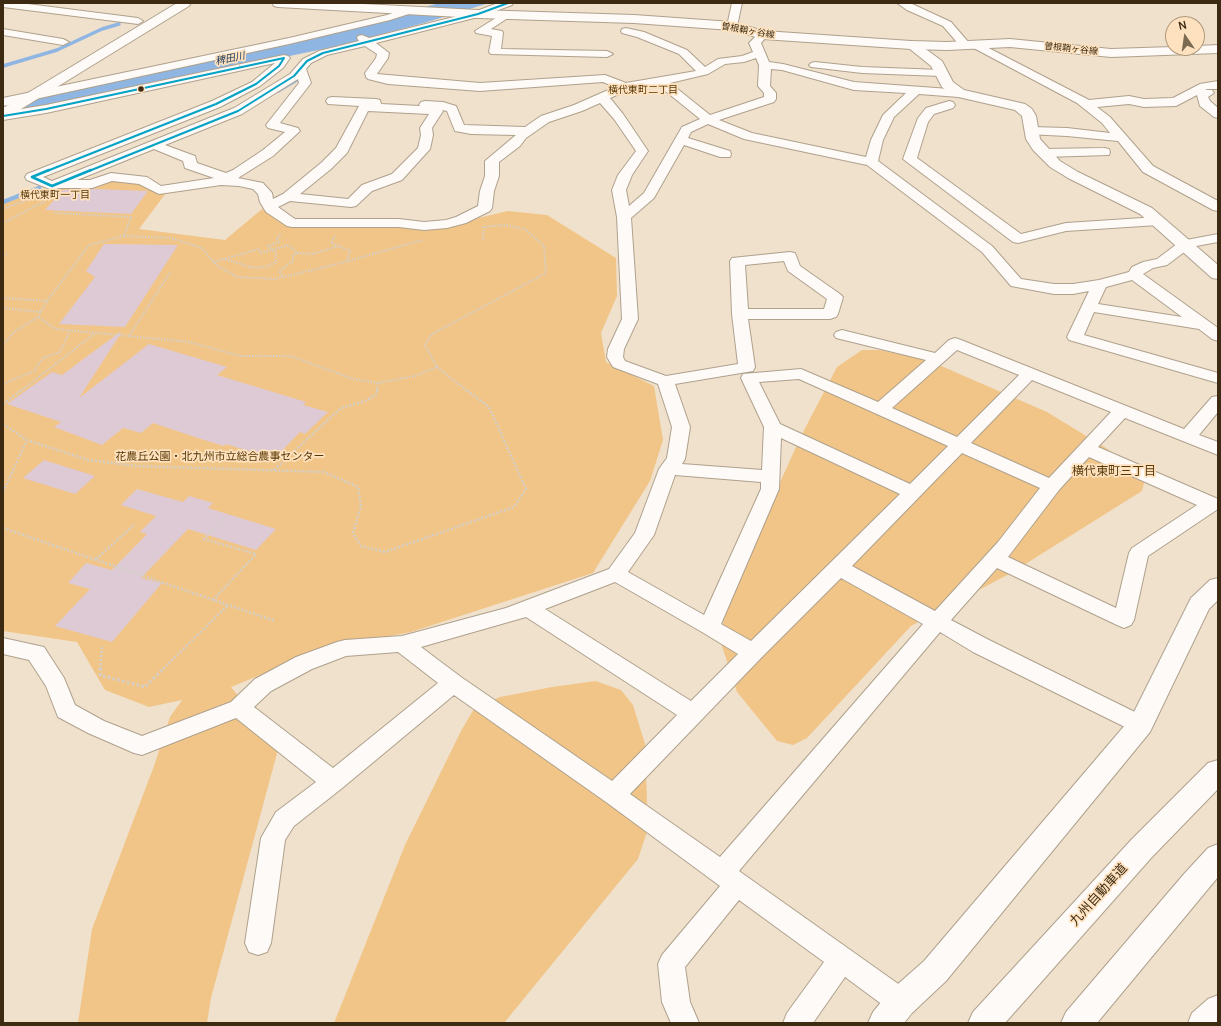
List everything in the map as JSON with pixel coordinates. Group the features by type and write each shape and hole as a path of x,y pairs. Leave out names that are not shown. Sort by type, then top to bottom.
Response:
{"main road":[{"path":"3,115 21,98 47,78 138,21 170,3"},
{"path":"21,98 62,78 185,3"},
{"name":"曽根鞘ヶ谷線","path":"278,3 474,13 507,9 732,26 763,35 911,45 1010,43 1111,53 1218,49"},
{"path":"911,45 937,64 947,84 959,93 1020,107 1027,112 1031,131 1038,147 1055,164 1072,175 1146,211 1186,244 1218,274"},
{"path":"892,1012 935,971 1141,725 1199,604 1217,589"},
{"name":"九州自動車道","path":"984,1023 1142,848 1218,771"},
{"path":"1077,1023 1194,883 1218,857"}],"street":[{"path":"732,26 737,3"},
{"path":"902,3 947,24 970,45 999,56 1087,104 1106,120 1148,169 1218,207"},
{"path":"3,4 138,21"},
{"path":"364,23 367,17 367,8"},
{"path":"507,9 480,31 498,33 495,52 614,47"},
{"path":"21,98 345,28 412,10"},
{"path":"52,186 238,111 270,93 294,76 307,62 323,53 474,13"},
{"path":"605,78 599,66 600,61 614,47 634,19"},
{"path":"626,31 653,25 680,22"},
{"path":"345,28 367,41 383,53 382,58 371,73 372,77 388,80 494,87 547,81 605,78 625,87"},
{"path":"626,31 640,34 683,52 704,72"},
{"path":"3,32 63,42"},
{"path":"624,217 649,195 686,130 708,120 770,99 770,93 764,86 763,59 755,43 763,35"},
{"path":"3,115 46,109 284,58 279,66 256,84 216,104 32,177 52,186 92,184 111,177 142,180 159,190 224,179 238,174 268,153 294,131 272,125 305,83 300,69"},
{"path":"154,144 190,159 190,164 224,179 258,186 265,193 271,209 292,223 399,223 424,226 447,224 461,220 485,208 487,191 492,176 492,162 528,131 545,119 625,87 661,82 704,72 722,61 744,58 763,59 783,67 854,86 959,93"},
{"path":"816,65 862,70 941,73"},
{"path":"661,82 708,120 748,136 871,162 987,249 1006,274 1016,283 1054,289 1073,289 1100,284 1135,275 1137,270 1148,265 1162,262 1186,244 1218,238"},
{"path":"1087,104 1129,100 1144,103 1176,102 1204,86 1218,85"},
{"path":"871,162 877,140 890,115 916,90"},
{"path":"1208,93 1202,96 1204,103 1218,114"},
{"path":"602,97 619,117 642,151 625,175 619,190 624,217 630,319 616,349 615,357 618,364 665,381 748,367 740,314 736,261 790,256 793,268 835,297 830,314 740,314"},
{"path":"332,102 443,106 452,109 459,128 471,130 528,131"},
{"path":"949,105 930,111 922,121 910,159 1018,240 1066,227 1158,221"},
{"path":"269,206 288,197 326,166 342,150 364,107 437,111 426,128 427,135 424,149 397,177 367,188 350,203 288,197"},
{"path":"1031,131 1067,132 1121,138"},
{"path":"680,140 725,154"},
{"path":"1044,153 1104,152"},
{"path":"1135,275 1218,336"},
{"path":"1100,284 1075,337 1218,378"},
{"path":"1090,307 1202,325"},
{"path":"842,335 937,358"},
{"path":"881,409 955,343 1218,449"},
{"path":"614,795 753,652 839,568 1030,373"},
{"path":"709,627 770,489 773,427 749,378 801,374 961,444 1052,486"},
{"path":"3,646 36,653 56,684 66,711 96,727 142,746 239,708 263,685 304,663 345,648 402,644 528,608 616,574 644,535 668,469 676,459 681,427 668,394 665,381"},
{"path":"1187,437 1218,401"},
{"path":"686,1023 676,1002 671,964 730,879 937,622 1006,547 1052,486 1122,410"},
{"path":"773,427 912,493"},
{"path":"995,559 1124,620 1139,553 1212,504 1086,449"},
{"path":"668,469 770,477"},
{"path":"839,568 937,622 953,628 981,646 1141,725"},
{"path":"616,574 753,652"},
{"path":"528,608 693,714"},
{"path":"402,644 453,684 614,795 842,960 892,1012"},
{"path":"258,942 273,838 285,820 453,684"},
{"path":"239,708 333,782"},
{"path":"797,1023 842,960"},
{"path":"1202,1023 1218,1008"}],"path":[{"path":"225,54 243,68"},
{"path":"3,209 47,193 45,201 3,223"},
{"path":"55,213 131,217 124,236"},
{"path":"3,424 26,440 88,460 136,466 324,472 358,487 361,506 353,533 361,546 385,552 514,507 526,489 489,407 437,367 425,345 432,334 546,273 544,246 525,229 504,225 476,227"},
{"path":"224,259 250,267 259,268 268,266 276,262 276,253 268,246 279,242 277,239 279,234 285,233"},
{"path":"329,233 335,236 332,243 350,251 347,261"},
{"path":"3,345 14,332 38,317 89,245 124,236 172,238 202,248 216,266 237,277 275,279 423,240"},
{"path":"214,262 259,249 261,253 290,245 297,254"},
{"path":"282,277 278,271 293,261 293,256 297,254 312,254 339,246"},
{"path":"3,255 9,253"},
{"path":"129,336 171,271"},
{"path":"3,298 48,301"},
{"path":"3,308 41,312"},
{"path":"38,317 56,330 189,342 240,356 291,356 353,379 378,383 414,376 437,367"},
{"path":"3,384 34,371 43,358 60,352 70,331"},
{"path":"3,404 95,333"},
{"path":"273,470 341,408 365,401 377,394 378,383"},
{"path":"3,492 26,440"},
{"path":"213,600 256,554 204,539 225,516"},
{"path":"95,559 135,524"},
{"path":"3,528 276,621"},
{"path":"102,647 100,674 145,687 228,605"}],"green space":[{"name":"花農丘公園・北九州市立総合農事センター","path":"109,180 139,182 145,186 166,193 139,229 225,240 262,209 287,224 453,224 508,211 547,215 616,258 617,296 601,333 606,362 654,386 663,440 650,481 593,573 411,632 324,649 231,687 279,746 211,998 207,1023 78,1023 92,929 154,766 170,717 182,700 149,707 105,690 77,642 3,631 3,204 48,187"},
{"path":"862,350 879,350 925,359 1047,412 1106,448 1140,474 1144,483 1142,491 1011,573 911,626 807,738 793,745 777,741 737,692 720,640 728,598 800,438 837,367"},
{"path":"596,681 621,690 633,705 645,744 648,829 638,859 504,1023 334,1023 405,845 461,731 475,707 500,697 552,687"}],"water":[{"name":"稗田川","path":"439,3 489,3 424,23 338,46 3,115 3,106 323,36"}],"building":[{"path":"95,189 148,191 131,214 45,210 63,190"},
{"path":"104,244 178,245 125,327 59,324 95,277 86,271"},
{"path":"120,332 121,333 79,398 149,344 227,367 217,375 306,402 303,405 328,412 305,434 300,432 274,459 226,444 224,446 153,423 141,433 123,428 102,445 54,427 61,422 7,404 52,372 62,375"},
{"path":"44,460 95,476 75,494 23,478"},
{"path":"137,489 183,502 189,496 213,503 208,508 276,529 256,550 188,529 141,578 162,583 112,642 55,626 90,589 68,583 86,563 112,570 147,534 140,532 156,516 121,505"}],"waterway":[{"path":"3,66 57,50 102,29 119,24"},
{"path":"278,91 300,78"},
{"path":"3,202 39,188"}],"transit line":[{"path":"3,116 46,109 284,58 279,66 256,84 216,104 32,177 52,186 238,111 294,76 307,61 323,53 478,14 508,3"}],"district":[{"name":"横代東町二丁目","path":"643,90"},
{"name":"横代東町一丁目","path":"55,195"},
{"name":"横代東町三丁目","path":"1114,472"}]}
